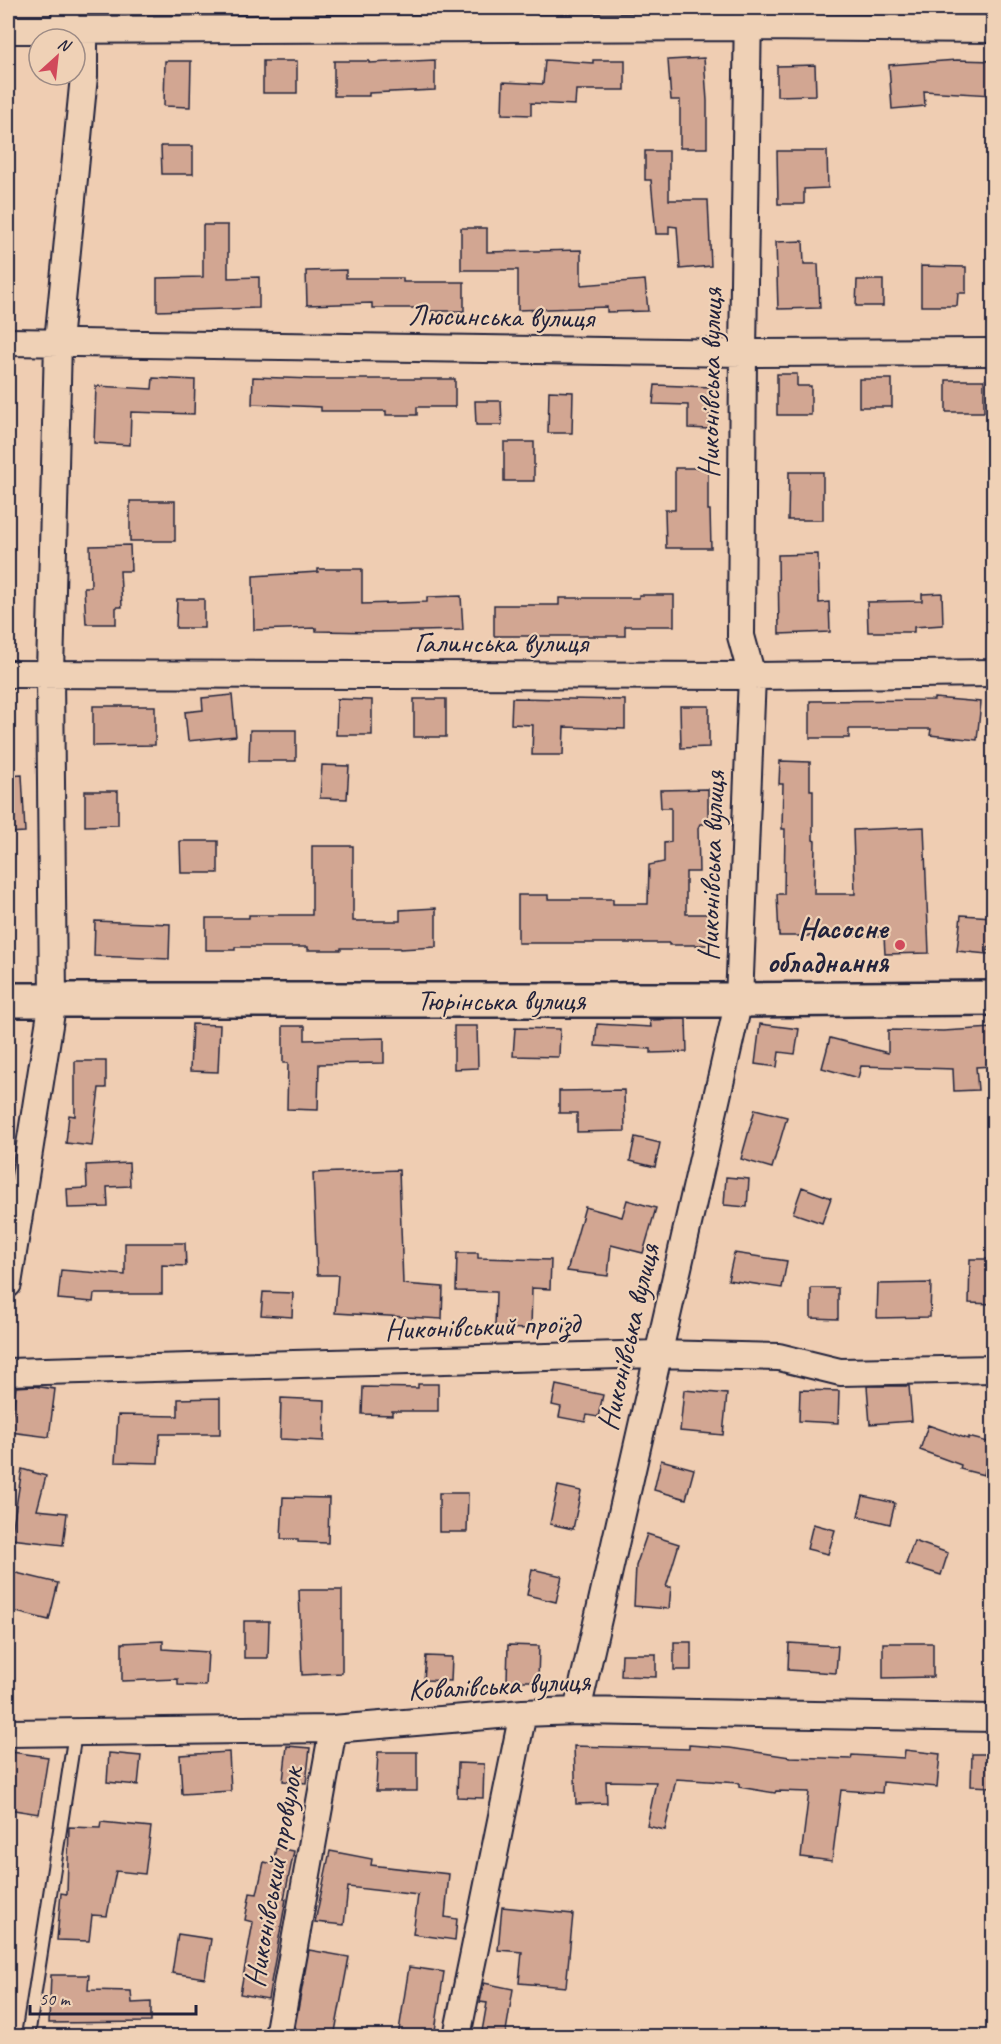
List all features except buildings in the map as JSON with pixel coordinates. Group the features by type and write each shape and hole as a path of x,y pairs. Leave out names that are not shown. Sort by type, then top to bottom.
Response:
{"main road":[{"name":"Тюрінська вулиця","path":"8,1000 993,998"}],"street":[{"path":"8,30 71,23 748,17 993,29"},
{"name":"Никонівська вулиця","path":"578,1711 739,1000 752,676 741,636 742,353 748,17"},
{"path":"8,1284 53,1000 50,674 58,342 84,76 71,23"},
{"name":"Люсинська вулиця","path":"8,342 742,353 993,352"},
{"name":"Галинська вулиця","path":"8,674 752,676 993,673"},
{"name":"Никонівський проїзд","path":"8,1372 657,1354 779,1357 840,1372 993,1369"},
{"name":"Ковалівська вулиця","path":"8,1734 333,1729 523,1713 578,1711 993,1718"},
{"path":"457,2037 523,1713"},
{"name":"Никонівський провулок","path":"278,2037 333,1729"}],"lane":[{"path":"28,2037 75,1732"}],"place":[{"name":"Насосне обладнання","path":"900,945"}]}
